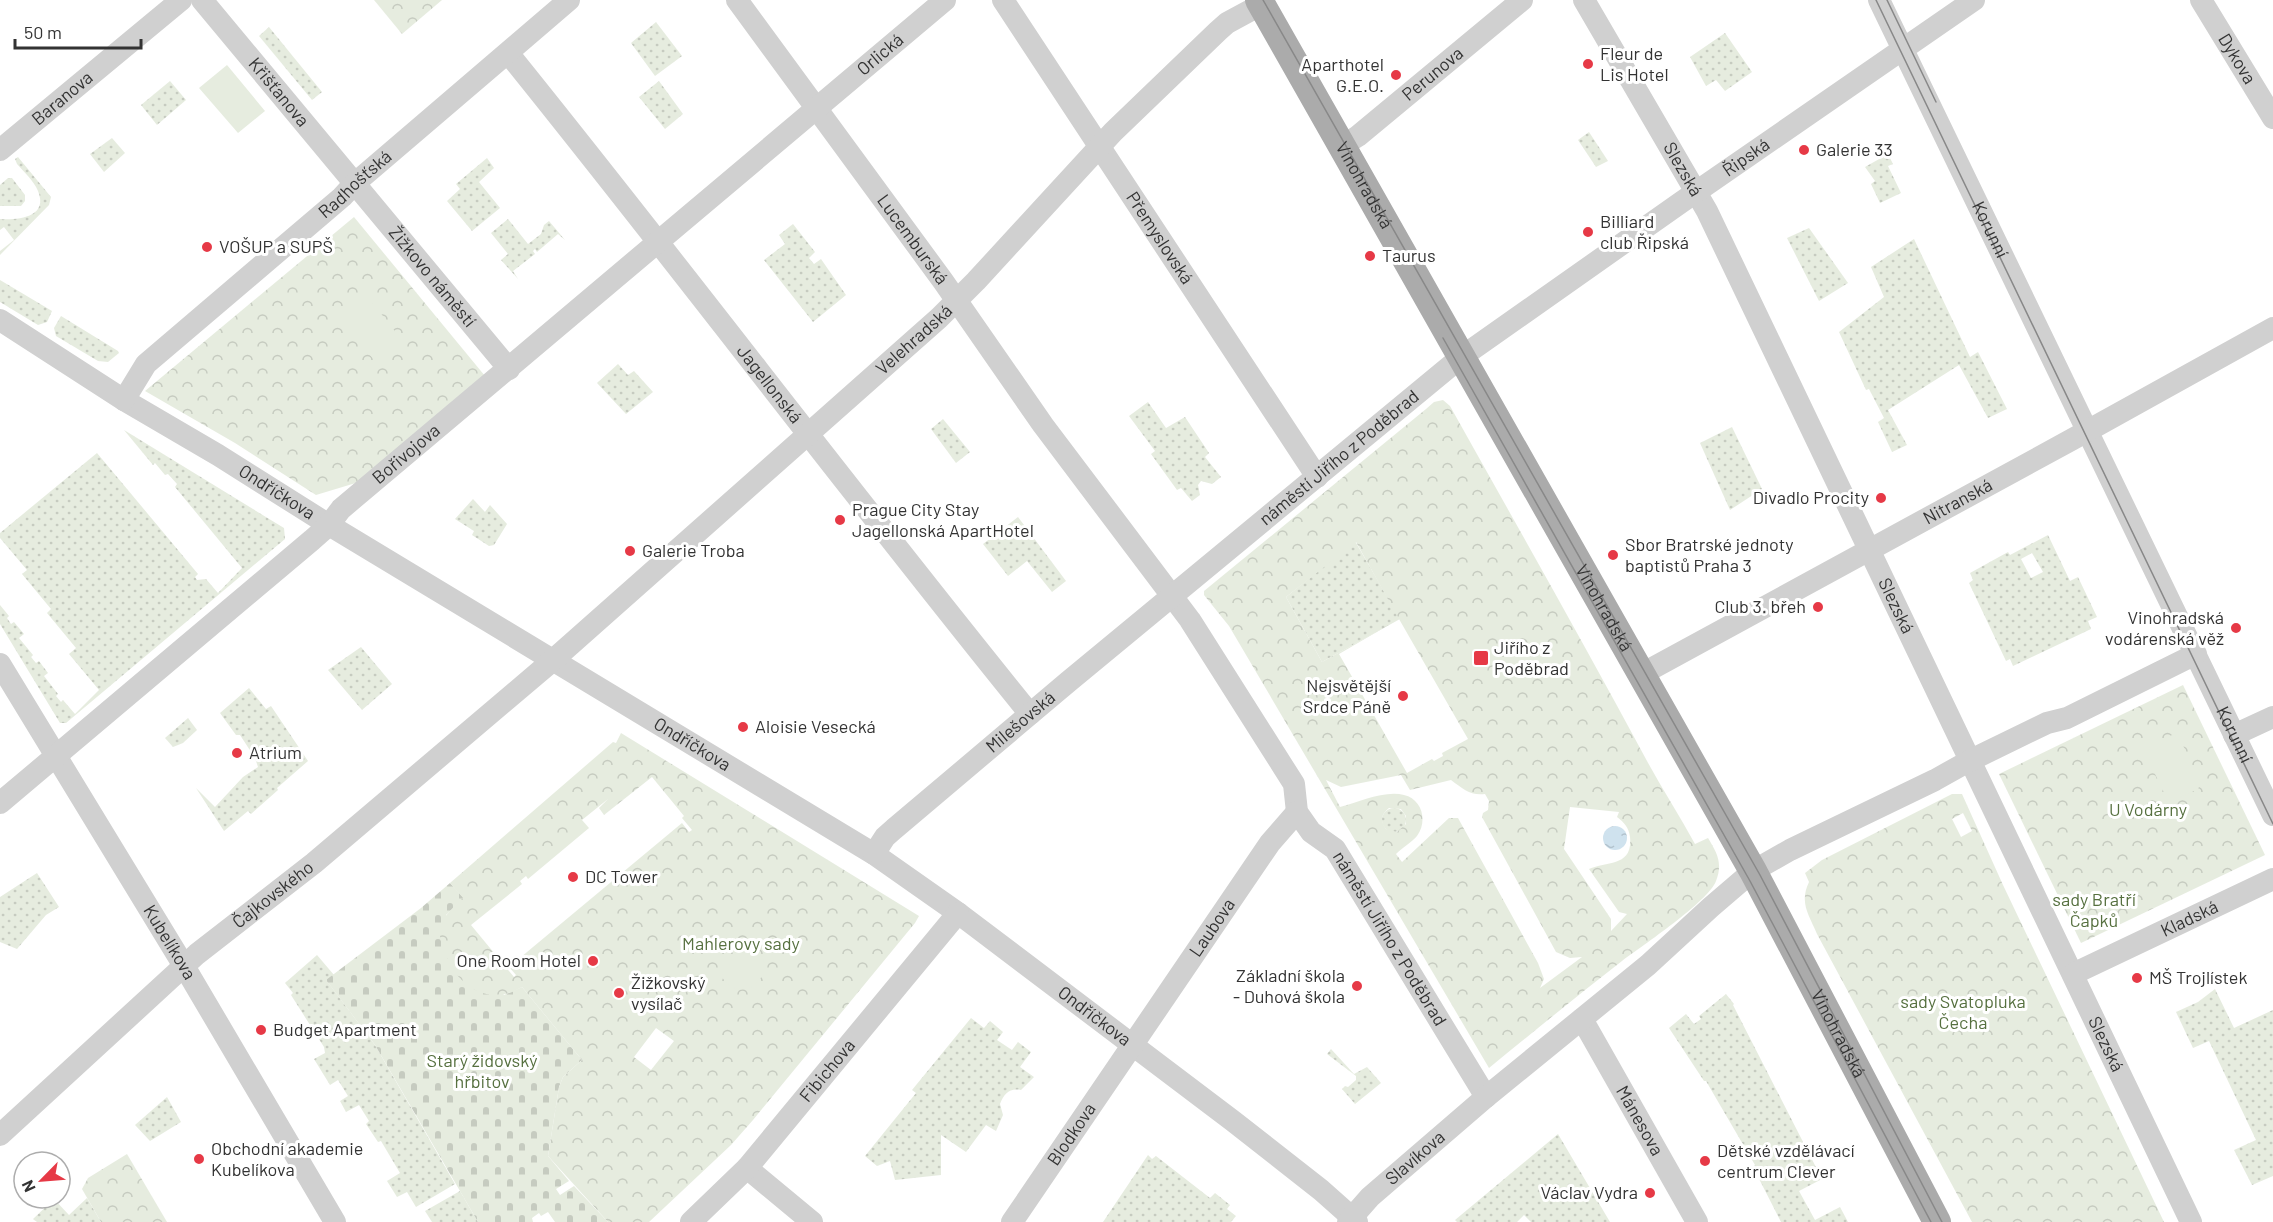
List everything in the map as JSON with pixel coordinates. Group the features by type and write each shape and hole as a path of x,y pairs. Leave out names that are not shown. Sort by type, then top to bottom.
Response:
{"main road":[{"name":"Vinohradská","path":"1260,2 1753,871 1938,1222"}],"street":[{"name":"Baranova","path":"0,150 181,0"},
{"name":"Křišťanova","path":"202,0 354,184"},
{"name":"Radhošťská","path":"124,400 146,364 342,198 354,184 569,0"},
{"name":"Lucemburská","path":"737,0 956,301 1043,425 1172,596"},
{"name":"Orlická","path":"815,108 945,0"},
{"name":"Přemyslovská","path":"1003,0 1317,477"},
{"name":"Perunova","path":"1342,146 1358,136 1522,0"},
{"name":"Slezská","path":"1584,0 1697,191 2191,1222"},
{"name":"Korunní","path":"1879,0 2273,815"},
{"name":"Korunní","path":"1888,0 1898,39"},
{"name":"Řipská","path":"1460,358 1697,191 1898,39 1974,0"},
{"name":"Dykova","path":"2201,0 2273,118"},
{"name":"Velehradská","path":"552,662 956,301 1100,146 1218,31 1260,2"},
{"name":"Jagellonská","path":"508,53 659,241 807,433 1030,714"},
{"name":"Bořivojova","path":"0,803 329,525 341,509 815,108"},
{"name":"Žižkovo náměstí","path":"354,184 509,369"},
{"name":"Ondříčkova","path":"0,320 124,400 218,454 552,662 685,738 874,854 958,913 1233,1121 1352,1220"},
{"name":"Nitranská","path":"1640,675 2273,328"},
{"name":"náměstí Jiřího z Poděbrad","path":"1172,596 1460,358"},
{"name":"Milešovská","path":"874,854 885,837 894,829 1172,596"},
{"path":"1172,596 1196,628 1294,784 1297,812"},
{"path":"1486,1097 1648,965 1710,907 1753,871 1790,850 1935,780 1969,761 2047,723 2067,718 2196,654"},
{"name":"Čajkovského","path":"0,1135 184,966 314,863 552,662"},
{"name":"Kubelíkova","path":"0,664 184,966 335,1222"},
{"path":"2234,735 2273,717"},
{"name":"náměstí Jiřího z Poděbrad","path":"1297,812 1311,832 1335,849 1486,1097"},
{"name":"Laubova","path":"1132,1046 1270,843 1297,812"},
{"name":"Kladská","path":"2073,974 2273,879"},
{"name":"Fibichova","path":"691,1222 747,1168 958,913"},
{"name":"Mánesova","path":"1582,1019 1697,1222"},
{"name":"Blodkova","path":"1012,1222 1132,1046"},
{"name":"Slavíkova","path":"1352,1220 1370,1197 1486,1097"},
{"path":"747,1168 812,1222"}],"green space":[{"path":"374,0 442,0 402,34"},
{"path":"656,22 682,56 655,76 631,43"},
{"path":"269,27 322,92 312,100 259,36"},
{"path":"1725,33 1752,72 1725,91 1716,80 1706,86 1690,57"},
{"path":"227,65 265,111 238,133 199,88"},
{"path":"170,81 186,100 157,125 141,105"},
{"path":"659,81 683,114 665,129 639,97"},
{"path":"1589,132 1608,161 1596,167 1578,140"},
{"path":"112,138 125,153 104,172 90,154"},
{"path":"1888,154 1893,164 1888,166 1901,193 1880,203 1871,184 1875,181 1865,167"},
{"path":"18,157 51,197 49,205 0,255 0,251 14,240 4,227 0,230 0,219 30,216 39,207 38,191 17,164 15,159"},
{"path":"487,158 494,168 479,182 500,208 472,231 447,201 460,189 456,184"},
{"path":"8,178 12,178 25,195 25,201 21,206 0,206 0,185"},
{"path":"354,217 485,376 359,482 316,495 235,443 145,391"},
{"path":"508,219 528,244 541,234 544,225 549,221 565,240 558,234 537,252 535,249 533,251 535,254 513,271 518,279 501,260 508,254 491,233"},
{"path":"793,224 815,252 809,258 814,264 821,259 846,295 813,322 764,260 785,244 779,235"},
{"path":"1809,228 1848,283 1819,301 1787,238"},
{"path":"1914,239 1970,357 1978,352 2007,409 1988,418 1959,365 1888,410 1907,445 1892,452 1878,422 1884,418 1869,389 1866,390 1839,332 1884,297 1871,267"},
{"path":"0,280 52,311 47,322 38,325 0,302"},
{"path":"363,297 368,297 401,339 400,344 379,360 374,360 341,318 342,313"},
{"path":"61,316 119,353 108,362 98,361 56,336 54,328"},
{"path":"618,364 628,375 634,371 653,392 626,414 597,383"},
{"path":"1443,400 1450,406 1695,844 1708,838 1719,863 1716,881 1701,900 1489,1068 1229,626 1204,595 1204,591 1434,402","holes":["1356,542 1399,619 1322,662 1286,597","1399,619 1468,739 1442,753 1443,756 1434,761 1432,759 1407,773 1339,654","1401,775 1410,790 1451,780 1471,793 1485,794 1489,801 1488,810 1483,813 1482,817 1556,952 1570,958 1582,957 1540,988 1544,979 1538,963 1458,818 1449,818 1402,862 1396,854 1417,836 1422,824 1421,811 1415,801 1404,795 1389,794 1340,807 1326,780 1341,787","1570,807 1619,812 1617,817 1629,831 1630,847 1623,858 1589,869 1619,912 1627,914 1611,931 1611,919 1564,849","1401,809 1406,816 1406,824 1397,832 1386,829 1384,826 1382,818 1386,810"]},
{"path":"1148,402 1166,428 1185,417 1209,453 1205,457 1221,477 1212,484 1201,481 1198,485 1200,495 1192,501 1181,488 1177,490 1151,454 1155,451 1129,416"},
{"path":"943,419 970,452 956,463 931,429"},
{"path":"1732,427 1762,489 1730,510 1700,443"},
{"path":"124,430 284,528 285,539 66,723 60,723 0,624 0,605 9,616 7,618 11,624 14,622 24,634 19,638 33,655 31,657 36,663 39,661 48,673 44,676 58,694 56,696 61,702 63,700 75,714 99,690 69,654 76,648 47,613 51,609 22,574 27,570 0,538 0,533 97,453 198,574 195,577 197,580 206,579 218,593 242,568 175,487 177,484 155,463 153,465"},
{"path":"473,499 485,512 490,505 507,524 494,545 489,546 472,535 474,531 455,519"},
{"path":"1018,517 1066,581 1052,592 1027,561 1008,576 983,544"},
{"path":"2048,535 2070,581 2078,577 2097,617 2088,621 2091,629 2013,666 2010,659 2006,661 1969,583 1973,580 1970,573 2008,552 2010,555","holes":["2032,553 2043,572 2031,578 2021,559"]},
{"path":"1355,541 1400,619 1322,662 1286,597"},
{"path":"361,647 392,684 362,710 328,670"},
{"name":"U Vodárny","path":"2183,685 2265,855 2081,943 1999,774"},
{"path":"249,688 266,709 271,706 308,761 251,814 248,811 224,831 196,788 215,807 243,777 258,767 240,735 236,735 220,713"},
{"path":"188,718 197,730 183,743 173,747 165,738"},
{"name":"Mahlerovy sady","path":"621,733 919,916 731,1145 649,1222 608,1222 548,1156 559,1087 563,1077 582,1060 522,987 509,993 495,995 478,991 462,981 447,958 440,934 445,917 463,898 450,883 613,742 616,743","holes":["652,777 684,816 682,818 692,830 689,832 682,823 509,967 516,975 514,977 471,925 522,884 520,881 526,876 528,879 589,828 582,820 608,799 599,808 604,815","656,1028 674,1041 651,1070 634,1057"]},
{"path":"2172,735 2179,737 2201,783 2198,789 2173,801 2167,799 2145,753 2148,747"},
{"name":"sady Svatopluka Čecha","path":"1952,794 1962,794 2164,1222 1972,1222 1808,915 1805,896 1809,882 1805,873 1822,860","holes":["1963,813 1972,831 1961,837 1952,819"]},
{"path":"1394,808 1403,811 1406,820 1403,829 1394,832 1385,829 1382,820 1385,811"},
{"path":"37,873 59,907 46,915 17,949 0,942 0,897"},
{"name":"Starý židovský hřbitov","path":"450,883 464,898 446,915 504,995 522,987 582,1060 563,1077 559,1087 548,1156 569,1181 556,1189 560,1195 574,1186 608,1222 555,1222 548,1212 541,1216 539,1213 532,1218 533,1222 478,1222 375,1045 326,980 421,908"},
{"path":"744,943 757,950 763,960 764,970 760,980 752,987 742,989 731,986 721,976"},
{"path":"317,955 334,975 327,981 375,1045 455,1184 416,1207 407,1192 397,1197 387,1181 400,1173 381,1141 378,1142 366,1124 369,1121 359,1105 346,1112 340,1101 348,1096 338,1080 330,1085 314,1059 325,1053 324,1047 285,983"},
{"path":"2215,989 2234,1028 2273,1010 2273,1176 2252,1185 2234,1150 2256,1140 2209,1041 2193,1048 2176,1012 2198,1002"},
{"path":"1726,994 1734,1004 1822,1179 1799,1191 1815,1220 1840,1207 1848,1222 1781,1222 1753,1167 1755,1165 1706,1081 1669,1028 1686,1014 1694,1024 1701,1019 1699,1016"},
{"path":"971,1018 984,1028 990,1021 1003,1032 997,1040 1012,1050 1018,1042 1031,1052 1020,1067 1034,1077 1021,1090 1013,1090 1005,1095 1000,1104 1003,1115 996,1131 986,1125 966,1152 941,1135 941,1175 895,1180 890,1161 877,1166 865,1156 916,1093 912,1090"},
{"path":"1331,1049 1354,1074 1367,1067 1381,1083 1355,1104 1342,1089 1356,1080 1356,1076 1327,1054"},
{"path":"167,1097 181,1122 150,1141 135,1125"},
{"path":"1558,1134 1610,1222 1531,1222 1524,1215 1517,1222 1457,1222 1455,1220"},
{"path":"127,1154 167,1222 101,1222 82,1189 88,1178"},
{"path":"1148,1155 1152,1159 1156,1156 1210,1198 1215,1193 1230,1205 1227,1209 1236,1216 1231,1222 1103,1222"},
{"path":"460,1191 478,1222 432,1222 425,1211"},
{"path":"87,1198 101,1222 37,1222 33,1219 42,1210 64,1210 69,1215"}],"water":[{"path":"1615,826 1620,827 1626,833 1626,843 1620,849 1615,850 1610,849 1604,843 1603,838 1604,833 1610,827"}],"tram line":[{"path":"1263,0 1760,875 1942,1222"},
{"path":"1876,0 2273,824"},
{"path":"1887,0 1936,102"},
{"path":"1443,338 1750,881 1931,1222"}],"place":[{"name":"Fleur de Lis Hotel","path":"1588,64"},
{"name":"Aparthotel G.E.O.","path":"1396,75"},
{"name":"Galerie 33","path":"1804,150"},
{"name":"Billiard club Řipská","path":"1588,232"},
{"name":"VOŠUP a SUPŠ","path":"207,247"},
{"name":"Taurus","path":"1370,256"},
{"name":"Divadlo Procity","path":"1881,498"},
{"name":"Prague City Stay Jagellonská ApartHotel","path":"840,520"},
{"name":"Galerie Troba","path":"630,551"},
{"name":"Sbor Bratrské jednoty baptistů Praha 3","path":"1613,555"},
{"name":"Club 3. břeh","path":"1818,607"},
{"name":"Vinohradská vodárenská věž","path":"2236,628"},
{"name":"Jiřího z Poděbrad","path":"1481,658"},
{"name":"Nejsvětější Srdce Páně","path":"1403,696"},
{"name":"Aloisie Vesecká","path":"743,727"},
{"name":"Atrium","path":"237,753"},
{"name":"DC Tower","path":"573,877"},
{"name":"One Room Hotel","path":"593,961"},
{"name":"MŠ Trojlístek","path":"2137,978"},
{"name":"Základní škola - Duhová škola","path":"1357,986"},
{"name":"Žižkovský vysílač","path":"619,993"},
{"name":"Budget Apartment","path":"261,1030"},
{"name":"Obchodní akademie Kubelíkova","path":"199,1159"},
{"name":"Dětské vzdělávací centrum Clever","path":"1705,1161"},
{"name":"Václav Vydra","path":"1650,1193"}],"park label":[{"name":"sady Bratří Čapků","path":"2094,910"}]}
